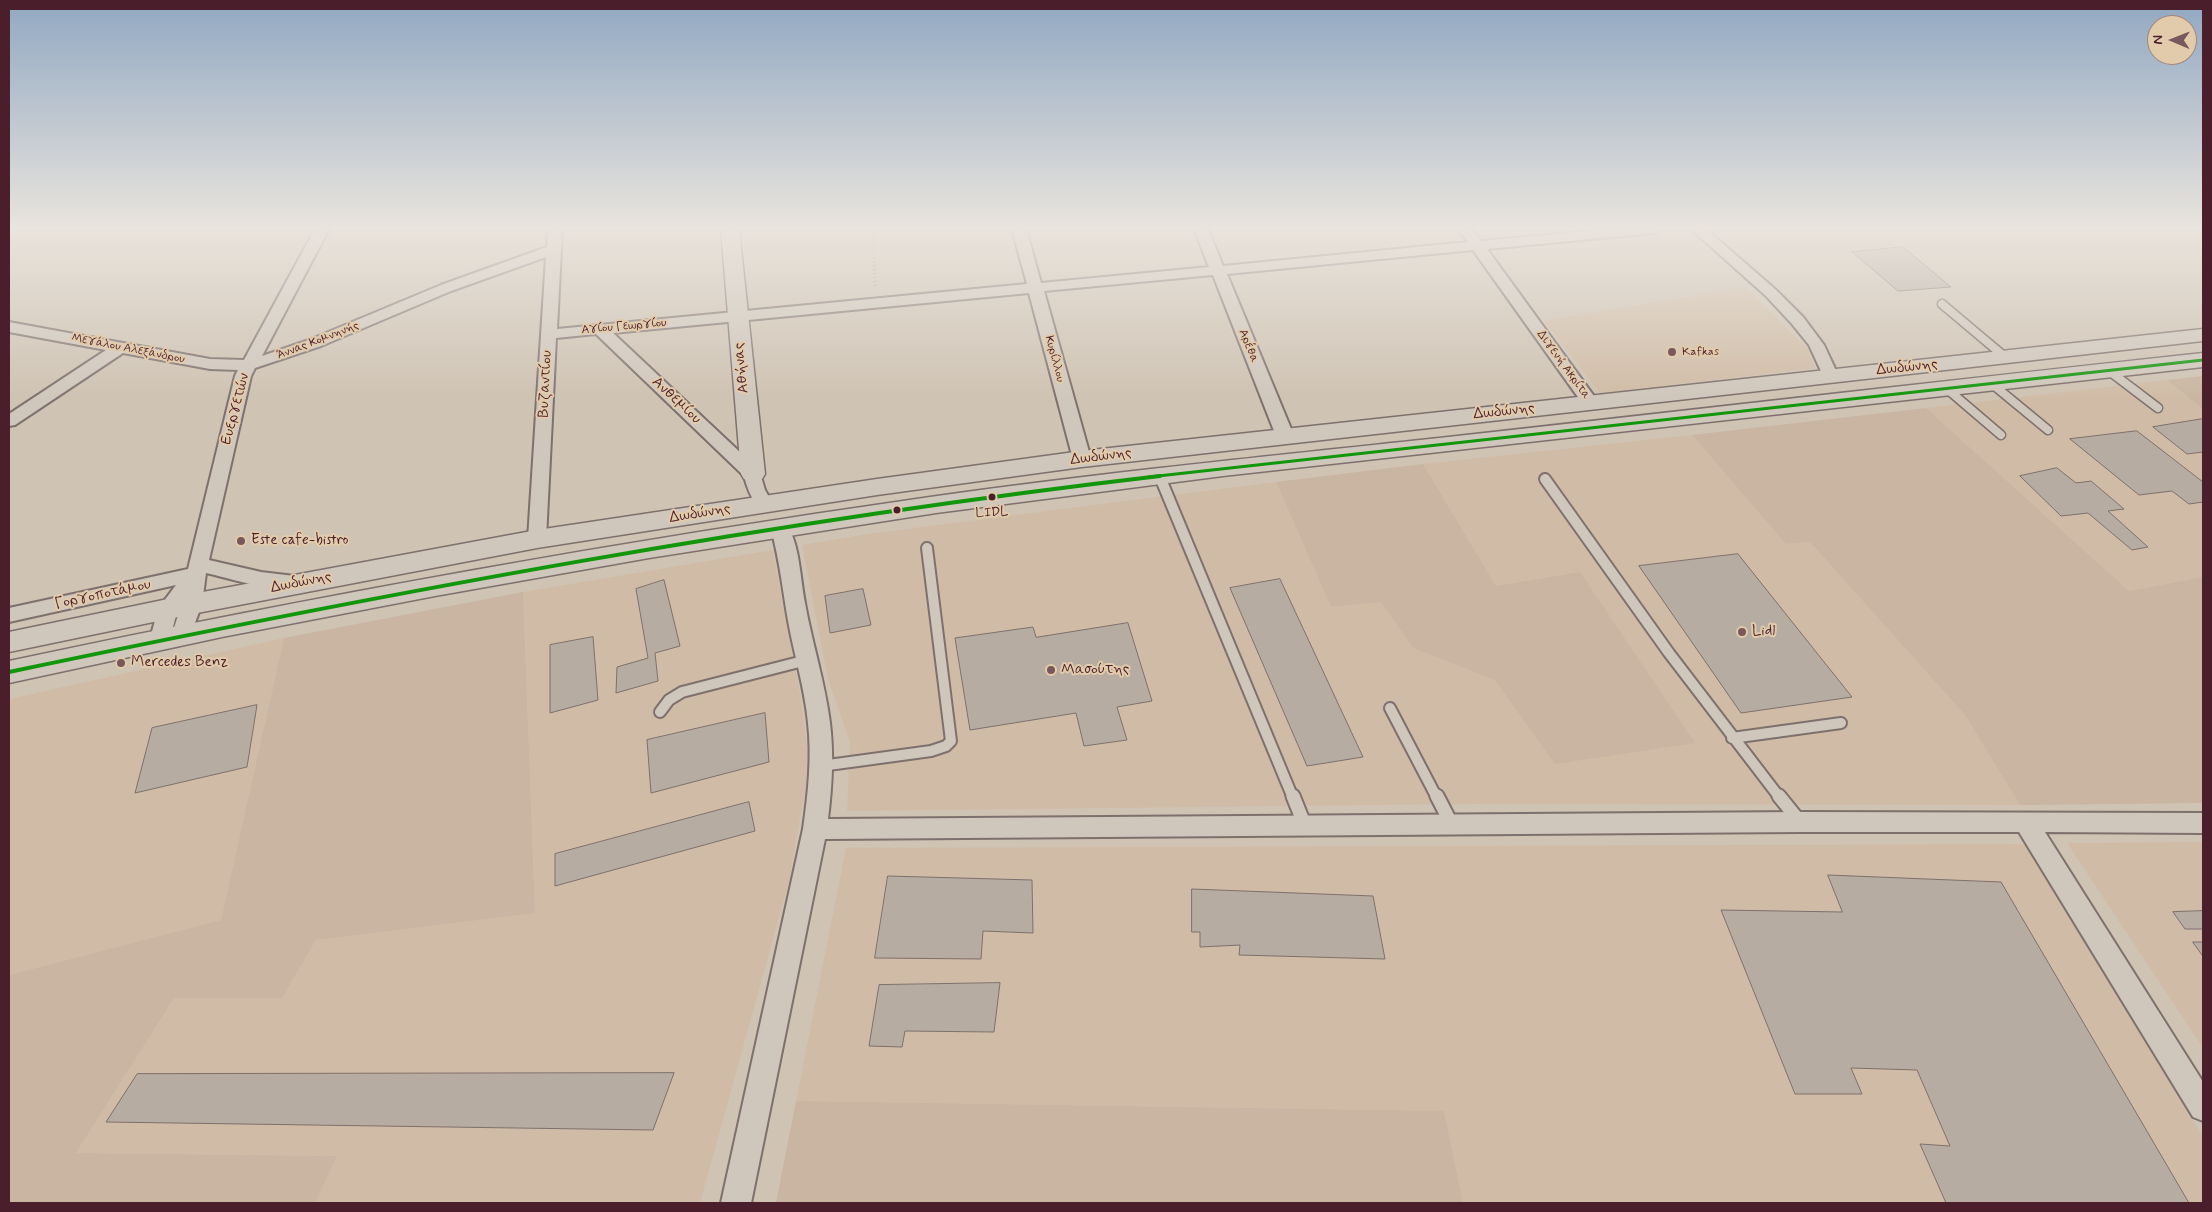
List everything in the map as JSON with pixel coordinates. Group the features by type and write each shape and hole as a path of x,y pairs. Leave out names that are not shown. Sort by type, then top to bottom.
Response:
{"main road":[{"name":"Αθήνας","path":"735,286 753,474"},
{"name":"Δωδώνης","path":"9,642 180,606 537,539 764,504 1082,459 2203,335"},
{"name":"Δωδώνης","path":"9,672 171,637 491,576 780,528 1160,477 2203,360"}],"street":[{"name":"Ευεργετών","path":"197,569 243,376 291,286"},
{"name":"Άννας Κομνηνής","path":"248,365 300,349 453,286"},
{"name":"Βυζαντίου","path":"537,539 552,286"},
{"name":"Αγίου Γεωργίου","path":"549,334 1060,286"},
{"name":"Αρέθα","path":"1224,286 1285,436"},
{"name":"Διγενή Ακρίτα","path":"1506,286 1591,403"},
{"path":"1762,286 1804,328 1816,343 1831,377"},
{"name":"Κυρίλλου","path":"1035,288 1082,459"},
{"name":"Μεγάλου Αλεξάνδρου","path":"9,327 210,364 248,365"},
{"name":"Ανθεμίου","path":"600,329 753,474"},
{"path":"9,421 119,348"},
{"name":"Αθήνας","path":"753,474 756,490 764,504"},
{"path":"736,1203 815,829 821,766 817,708 796,613 786,547 780,528"},
{"path":"171,637 180,606 197,569 261,579 303,583"},
{"name":"Γοργοποτάμου","path":"9,615 197,569"},
{"path":"815,829 1800,822 2203,823"},
{"path":"2026,823 2203,1107"}],"lane":[{"path":"1942,304 2005,357"},
{"path":"2108,370 2158,408"},
{"path":"1991,383 2048,430"},
{"path":"1946,388 2001,435"},
{"path":"1160,477 1305,826"},
{"path":"1545,479 1732,738 1800,822"},
{"path":"821,766 931,751 946,746 951,741 927,548"},
{"path":"660,712 669,700 682,692 807,660"},
{"path":"1390,708 1452,825"},
{"path":"1732,738 1842,723"}],"path":[{"path":"875,286 876,303"}],"shaded area":[{"path":"1745,287 1809,350 1815,368 1600,393 1544,321"},
{"path":"2203,376 2203,409 2167,380"},
{"path":"2167,380 2203,409 2203,577 2129,591 1926,408"},
{"path":"1926,408 2129,591 2203,577 2203,803 2020,805 1965,715 1810,542 1786,544 1692,435"},
{"path":"1692,435 1786,544 1810,542 1965,715 2020,805 1469,804 847,811 850,743 828,679 802,545 874,533 1276,482 1331,607 1381,602 1413,648 1495,680 1555,764 1496,586 1423,464"},
{"path":"1423,464 1496,586 1580,572 1695,743 1555,764 1495,680 1413,648 1381,602 1331,607 1276,482"},
{"path":"773,550 800,694 810,763 789,881 700,1203 315,1203 337,1156 76,1153 174,998 282,998 316,940 535,912 523,592"},
{"path":"523,592 535,913 316,940 282,998 174,998 76,1153 337,1156 315,1203 9,1203 9,975 221,920 284,638"},
{"path":"284,638 221,920 9,975 9,699"},
{"path":"2203,842 2203,1048 2067,843"},
{"path":"2026,844 2203,1137 2203,1203 1463,1203 1444,1111 796,1101 846,848"},
{"path":"796,1101 1444,1111 1463,1203 776,1203"}],"building":[{"path":"1892,286 1951,287 1898,291"},
{"path":"2203,419 2203,452 2187,454 2153,427"},
{"path":"2137,431 2203,482 2203,502 2189,504 2172,491 2139,495 2070,439"},
{"path":"2057,468 2076,483 2091,481 2124,509 2108,511 2148,547 2132,550 2088,513 2061,516 2020,476"},
{"name":"Lidl","path":"1738,554 1852,697 1741,713 1639,566"},
{"path":"1280,579 1363,757 1307,766 1230,588"},
{"path":"664,580 680,646 655,653 658,681 616,693 617,667 648,658 636,589"},
{"path":"863,589 871,625 830,633 825,596"},
{"name":"Μασούτης","path":"1128,623 1152,701 1117,707 1127,740 1084,746 1076,713 970,730 955,638 1033,627 1036,637"},
{"path":"593,637 598,700 550,713 550,645"},
{"path":"257,705 247,767 135,793 152,728"},
{"path":"765,713 769,762 651,793 647,740"},
{"path":"749,802 755,831 555,886 555,854"},
{"path":"1828,875 2001,882 2189,1203 1946,1203 1920,1144 1950,1146 1917,1070 1851,1068 1862,1094 1795,1094 1721,910 1842,912"},
{"path":"888,876 1032,880 1033,933 983,931 981,959 875,958"},
{"path":"1192,889 1373,896 1385,959 1239,955 1240,945 1200,947 1200,932 1192,932"},
{"path":"2203,911 2203,929 2185,929 2173,912"},
{"path":"2193,942 2203,942 2203,956"},
{"path":"1000,983 994,1032 905,1031 902,1047 869,1046 879,985"},
{"path":"674,1073 653,1130 106,1122 137,1074"}],"transit line":[{"path":"9,672 353,602 583,560 930,505 1184,473 2203,360"}],"place":[{"name":"Kafkas","path":"1672,352"},
{"name":"LIDL","path":"992,497"},
{"name":"Este cafe-bistro","path":"241,541"},
{"name":"Lidl","path":"1742,632"},
{"name":"Mercedes Benz","path":"121,663"},
{"name":"Μασούτης","path":"1051,670"}]}
